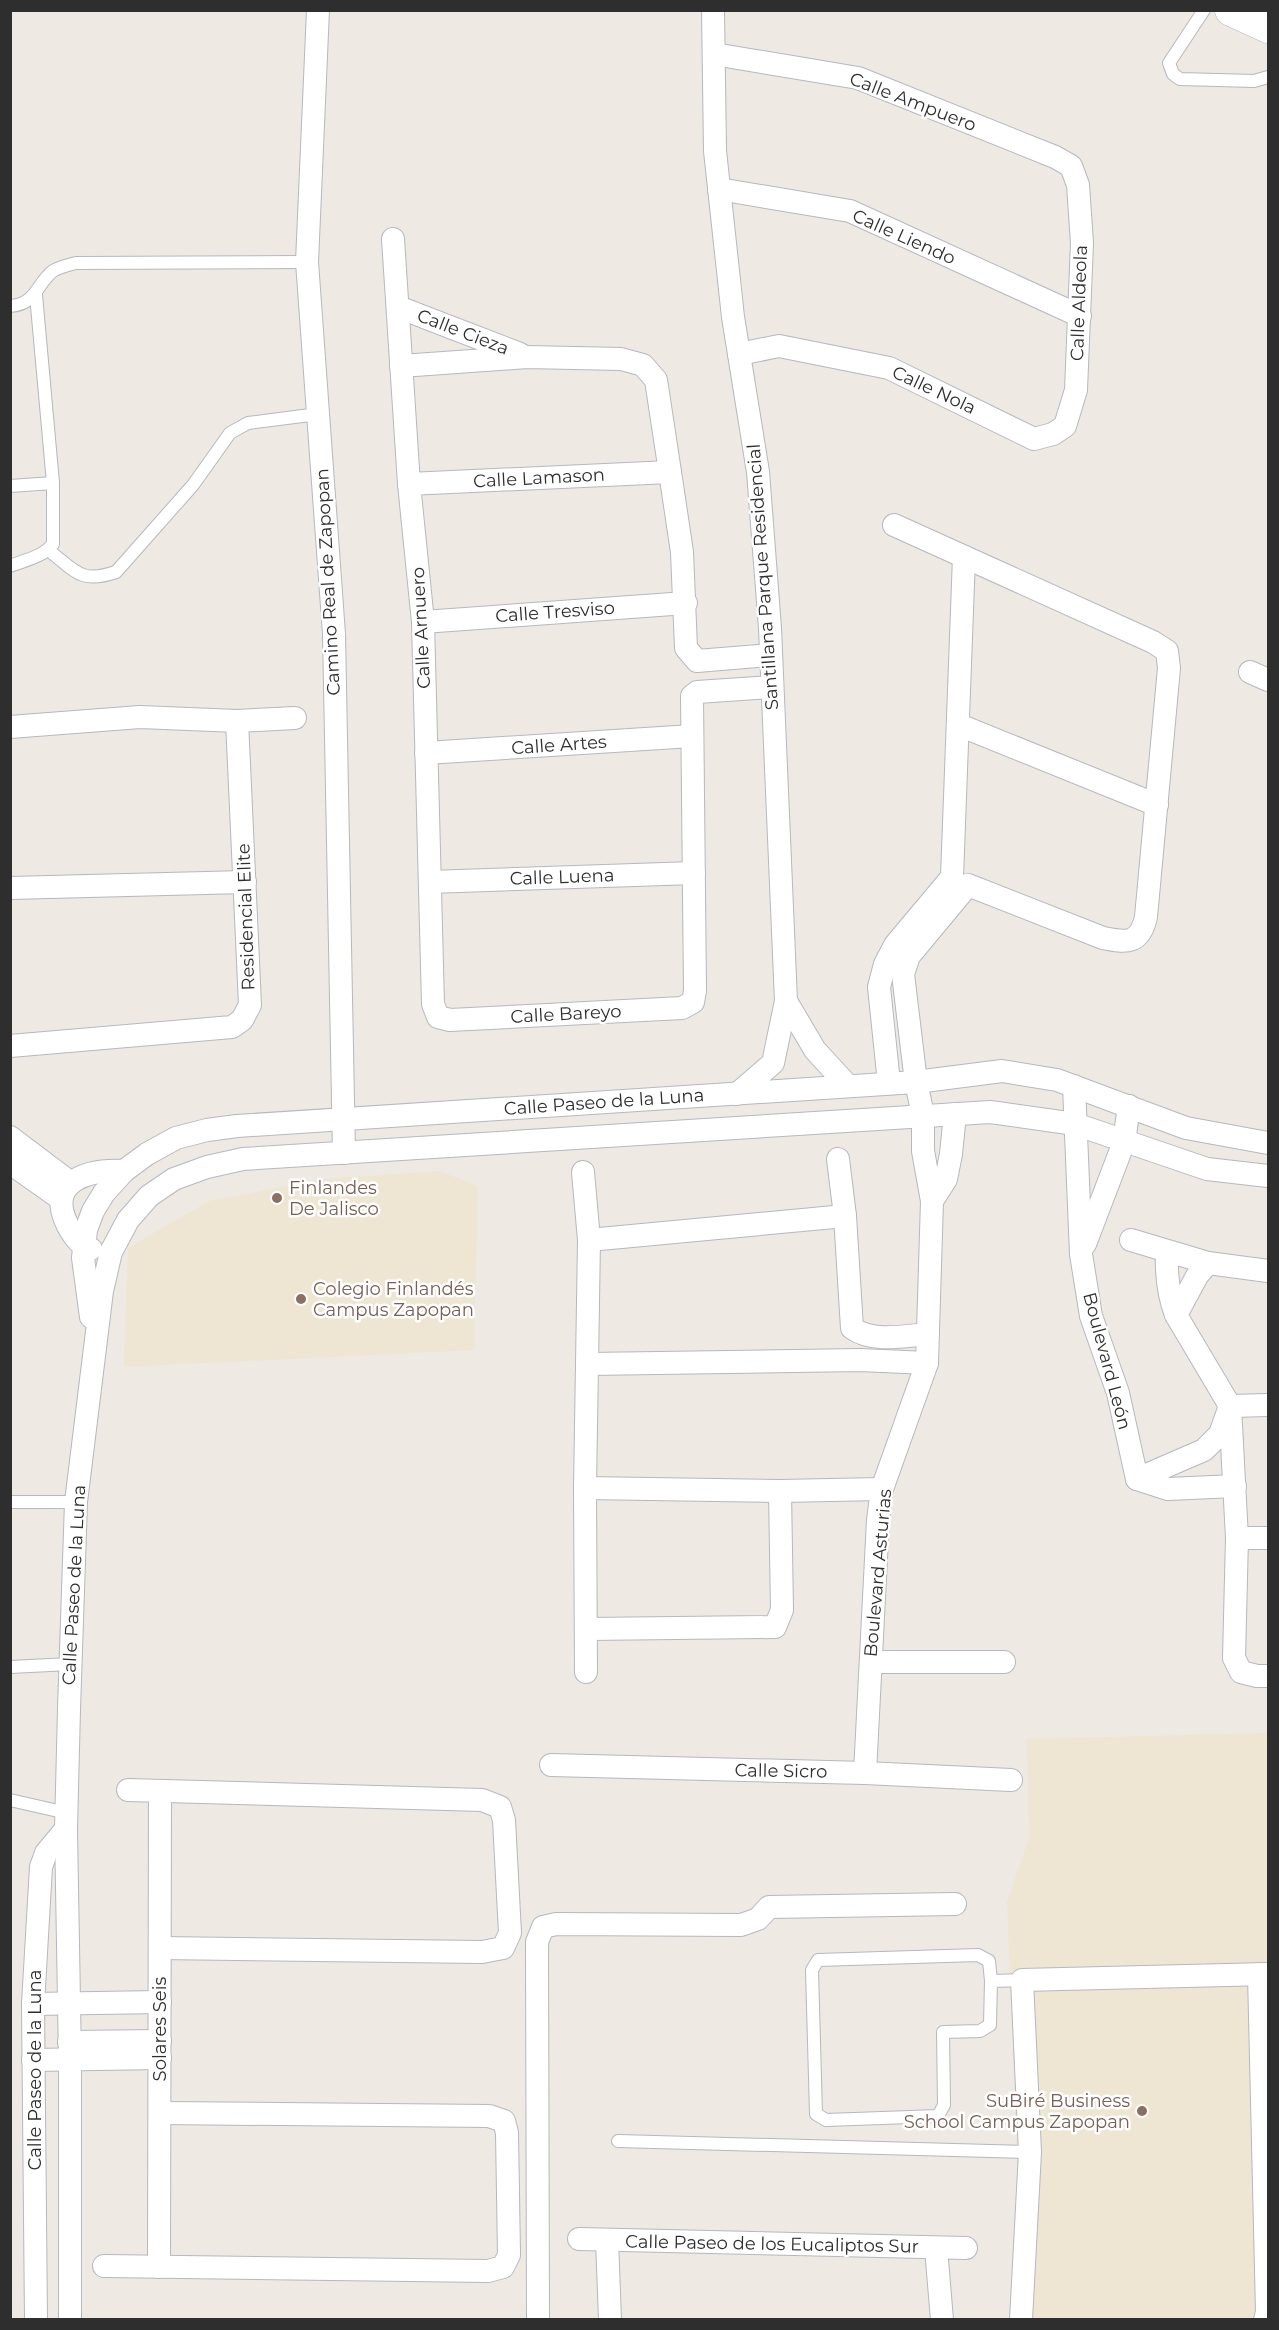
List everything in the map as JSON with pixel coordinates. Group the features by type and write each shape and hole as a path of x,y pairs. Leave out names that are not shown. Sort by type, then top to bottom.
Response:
{"main road":[{"path":"1231,10 1269,27"}],"street":[{"name":"Camino Real de Zapopan","path":"318,10 307,262 334,634 344,1153"},
{"name":"Santillana Parque Residencial","path":"713,10 716,151 739,354 758,472 771,655 786,1001"},
{"name":"Calle Ampuero","path":"714,54 858,78 1055,157 1071,166"},
{"name":"Calle Aldeola","path":"1053,434 1065,426 1076,390 1083,243 1078,185 1071,166"},
{"name":"Calle Liendo","path":"720,189 850,211 1080,316"},
{"name":"Calle Arnuero","path":"393,239 408,484 423,622 434,1004 438,1017"},
{"name":"Calle Cieza","path":"398,307 527,357"},
{"name":"Calle Nola","path":"739,354 779,346 889,368 1034,439 1053,434"},
{"name":"Calle Cieza","path":"401,366 527,357 621,359 643,365 656,380 670,472"},
{"path":"670,472 682,552 687,648 697,661 771,655"},
{"name":"Calle Lamason","path":"408,484 670,472"},
{"path":"894,525 1153,642 1167,651 1169,668 1157,805 959,724"},
{"path":"889,1083 879,987 885,964 895,945 952,878 964,557"},
{"name":"Calle Tresviso","path":"423,622 686,603"},
{"path":"694,873 692,696 697,692 772,687"},
{"path":"10,727 140,717 237,721 295,718"},
{"name":"Residencial Elite","path":"10,1046 232,1027 242,1020 250,1005 237,721"},
{"name":"Calle Artes","path":"426,753 692,736"},
{"name":"Boulevard Asturias","path":"865,1773 878,1520 882,1489 927,1363 932,1201 923,1151 923,1115 916,1082 903,974 909,956 968,885 1103,938 1122,942 1136,938 1143,929 1146,917 1157,805"},
{"name":"Calle Luena","path":"430,882 694,873"},
{"name":"Calle Bareyo","path":"438,1017 450,1020 682,1008 693,1002 695,991 694,873"},
{"path":"10,888 245,882"},
{"path":"786,1001 815,1050 848,1086"},
{"path":"737,1094 773,1063 786,1001"},
{"name":"Calle Paseo de la Luna","path":"95,1342 84,1275 83,1246 93,1211 104,1193 124,1171 147,1154 176,1138 207,1130 237,1126 916,1082 1002,1071 1057,1080 1186,1128 1269,1143"},
{"name":"Boulevard León","path":"1074,1086 1081,1254 1091,1316 1118,1393 1137,1479"},
{"path":"582,1104 583,1138"},
{"path":"1081,1254 1124,1142 1129,1106"},
{"name":"Calle Paseo de la Luna","path":"70,2319 66,1821 76,1502 102,1291 111,1252 128,1220 149,1196 174,1179 207,1167 243,1159 990,1112 1075,1124 1207,1169 1269,1176"},
{"name":"Boulevard Asturias","path":"932,1201 946,1179 955,1114"},
{"path":"13,1152 66,1191"},
{"path":"838,1159 845,1216 852,1328 861,1335 872,1337 928,1334"},
{"path":"111,1252 97,1251 83,1246 62,1215 66,1191 93,1173 124,1171"},
{"path":"584,1172 589,1240 585,1488 586,1672"},
{"path":"589,1240 845,1216"},
{"path":"1131,1240 1208,1263 1269,1271"},
{"path":"1167,1252 1166,1271 1170,1299 1176,1315 1230,1406 1237,1538 1234,1658 1241,1672 1269,1676"},
{"path":"1176,1315 1197,1276 1208,1263"},
{"path":"588,1364 860,1360 927,1363"},
{"path":"1230,1406 1269,1405"},
{"path":"1137,1479 1204,1450 1220,1434 1230,1406"},
{"path":"1137,1479 1168,1489 1235,1486"},
{"path":"585,1488 780,1491 882,1489"},
{"path":"586,1629 775,1627 782,1610 780,1491"},
{"path":"1237,1538 1269,1538"},
{"path":"871,1662 1004,1662"},
{"name":"Calle Sicro","path":"550,1765 865,1773 1011,1780"},
{"path":"128,1790 482,1800 500,1806 504,1820 510,1933 503,1948 482,1952 160,1948"},
{"name":"Solares Seis","path":"159,2266 160,1791"},
{"name":"Calle Paseo de la Luna","path":"36,2319 33,2004 41,1867 46,1853 66,1821"},
{"path":"538,2319 537,1942 543,1927 556,1924 741,1925 758,1918 769,1907 955,1904"},
{"path":"1021,2319 1030,2152 1022,1980 1264,1974 1267,2312 1264,2319"},
{"path":"33,2004 69,2010 160,2009"},
{"path":"33,2060 69,2051 160,2050"},
{"path":"104,2266 488,2271 503,2267 509,2254 507,2133 504,2121 497,2118 489,2115 160,2113"},
{"name":"Calle Paseo de los Eucaliptos Sur","path":"579,2239 966,2248"},
{"path":"607,2240 610,2319"},
{"path":"936,2248 942,2319"}],"lane":[{"path":"1204,10 1169,63 1173,74 1180,79 1244,81 1269,77"},
{"path":"10,306 18,306 36,295 46,278 56,269 76,262 307,262"},
{"path":"10,566 48,550 53,544 53,483 36,295"},
{"path":"48,550 85,578 101,577 116,572 193,485 230,433 248,423 318,414"},
{"path":"10,486 53,483"},
{"path":"10,1502 76,1502"},
{"path":"10,1667 70,1664"},
{"path":"10,1800 66,1821"},
{"path":"978,1955 989,1961 991,1981 990,2025 980,2031 943,2032 944,2105 938,2116 826,2120 816,2114 812,1970 818,1960 978,1955"},
{"path":"991,1981 1022,1980"},
{"path":"618,2141 1030,2152"}],"shaded area":[{"name":"Colegio Finlandés Campus Zapopan","path":"439,1171 478,1186 474,1350 124,1367 128,1248 209,1201 326,1179"},
{"name":"SuBiré Business School Campus Zapopan","path":"1268,1733 1268,2319 1023,2319 1007,1902 1029,1838 1027,1739"}],"place":[{"name":"Finlandes De Jalisco","path":"277,1198"},
{"name":"Colegio Finlandés Campus Zapopan","path":"301,1299"},
{"name":"SuBiré Business School Campus Zapopan","path":"1142,2111"}]}
